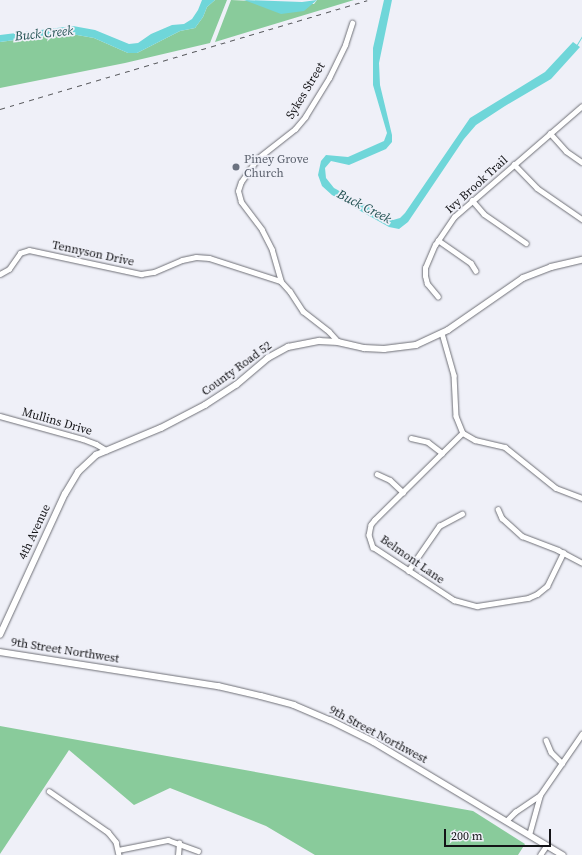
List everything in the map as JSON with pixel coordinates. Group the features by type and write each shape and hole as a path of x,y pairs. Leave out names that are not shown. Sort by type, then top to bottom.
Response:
{"street":[{"name":"Sykes Street","path":"280,282 274,255 262,230 240,199 239,188 260,155 294,129 305,116 329,78 345,45 352,23"},
{"name":"Ivy Brook Trail","path":"438,297 427,284 424,271 428,259 438,240 457,214 582,106"},
{"path":"550,133 563,149 582,162"},
{"path":"514,164 536,188 582,219"},
{"path":"472,200 484,214 526,243"},
{"path":"438,240 471,263 476,271"},
{"name":"Tennyson Drive","path":"0,274 9,269 20,253 29,250 141,274 154,272 182,260 196,257 208,258 280,282"},
{"name":"County Road 52","path":"106,450 151,432 205,405 236,385 268,358 281,350 306,343 338,342 364,348 395,349 416,345 442,334 523,278 551,267 582,260"},
{"path":"280,282 290,292 303,312 329,332 338,342"},
{"path":"442,334 454,375 456,416 463,433 475,440 505,447 556,488 582,498"},
{"name":"Mullins Drive","path":"0,416 87,440 106,450"},
{"name":"Belmont Lane","path":"463,433 373,522 369,535 371,544 408,571 454,600 471,605 485,606 528,598 541,592 547,586 563,553"},
{"path":"412,438 428,442 442,453"},
{"name":"4th Avenue","path":"0,635 72,481 90,460 106,450"},
{"path":"377,474 393,482 402,492"},
{"path":"498,510 502,518 522,536 563,553 582,563"},
{"path":"408,571 439,526 462,514"},
{"name":"9th Street Northwest","path":"0,652 218,686 255,694 294,706 352,730 563,855"},
{"path":"529,835 540,795 582,734"},
{"path":"546,740 551,752 562,763"},
{"path":"48,791 108,832 114,838 119,852 165,840 180,843 198,852"},
{"path":"506,821 515,812 540,795"},
{"path":"178,855 180,843"},
{"path":"540,855 546,846"}],"green space":[{"path":"215,0 227,0 210,43 125,63 0,88 0,42 66,33 94,38 128,53 137,53 180,31 195,28 203,17 207,7"},
{"path":"231,0 314,4 317,0 354,0 215,42"},
{"path":"0,726 473,811 525,844 518,855 315,855 266,826 170,788 134,805 69,750 0,854"}],"water":[{"path":"202,0 215,0 207,7 203,17 195,28 180,31 137,53 128,53 94,38 66,33 0,42 0,35 73,26 95,30 129,44 138,43 151,34 172,25 184,24 192,19"},
{"path":"244,0 302,2 317,0 304,11 281,14"},
{"path":"384,0 392,0 379,63 380,85 392,135 392,142 386,149 349,165 331,161 325,168 326,178 334,188 393,220 400,218 405,213 470,118 545,72 573,42 580,47 551,79 476,125 464,139 408,222 399,229 389,227 332,195 322,186 318,175 321,161 326,155 348,157 384,141 387,133 373,85 373,48"}],"waterway":[{"name":"Buck Creek","path":"576,46 582,36"}],"railway":[{"path":"0,109 367,0"}],"place":[{"name":"Piney Grove Church","path":"236,167"}]}
